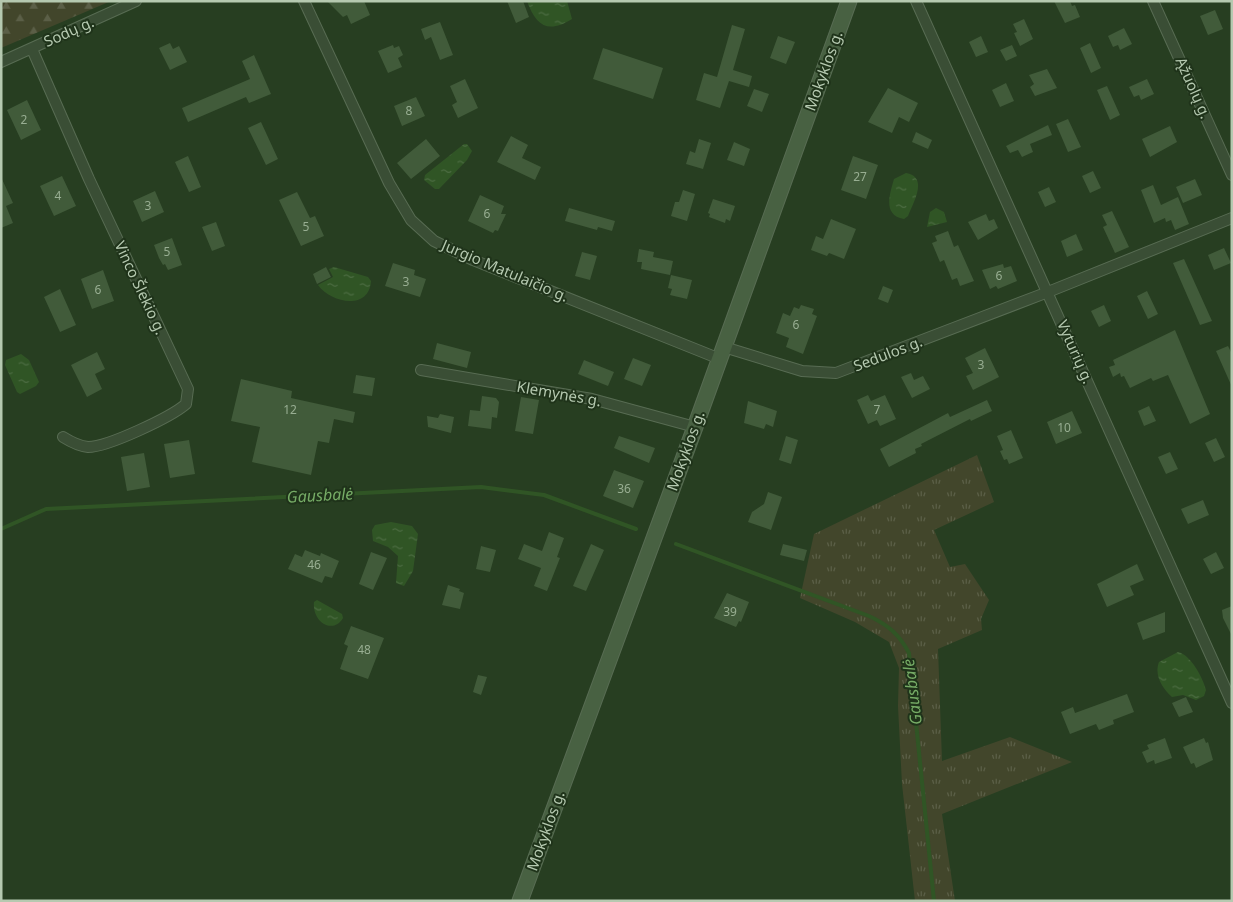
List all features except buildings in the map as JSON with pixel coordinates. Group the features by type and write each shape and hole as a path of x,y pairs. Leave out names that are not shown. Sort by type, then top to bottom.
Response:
{"main road":[{"name":"Mokyklos g.","path":"520,901 695,427 849,1"}],"street":[{"name":"Sodų g.","path":"1,62 136,1"},
{"name":"Jurgio Matulaičio g.","path":"304,1 389,183 411,220 434,241 482,264 722,353"},
{"name":"Vyturių g.","path":"916,1 1232,703"},
{"name":"Ąžuolų g.","path":"1154,1 1232,175"},
{"name":"Vinco Šlekio g.","path":"32,49 89,179 188,389 186,404 175,413 102,445 79,446 63,437"},
{"name":"Sedulos g.","path":"722,353 802,371 823,374 836,373 1048,292 1232,218"},
{"name":"Klemynės g.","path":"421,370 592,399 695,427"}],"green space":[{"path":"1,1 111,1 1,48"},
{"path":"977,455 994,502 934,530 950,567 965,564 989,600 981,619 982,630 938,649 942,761 1010,737 1072,762 942,814 955,901 915,901 902,784 898,706 899,668 889,642 855,622 800,598 814,534"}],"water":[{"path":"527,1 567,1 572,19 556,26 544,25 534,16"},
{"path":"464,144 467,144 472,151 467,160 439,189 435,189 424,180 425,175"},
{"path":"906,173 913,175 917,180 918,191 908,216 904,219 897,217 893,213 889,203 894,179"},
{"path":"936,208 944,212 947,222 927,227 930,212"},
{"path":"334,267 368,277 371,281 369,291 364,297 357,300 340,300 331,296 318,285 333,277 329,269"},
{"path":"21,354 29,360 39,382 36,386 20,394 17,392 5,365 6,360"},
{"path":"391,522 412,526 418,534 413,571 404,586 396,583 398,556 388,547 373,541 372,530 375,525"},
{"path":"317,600 342,614 343,618 339,623 329,626 320,620 314,609 314,602"},
{"path":"1178,652 1192,662 1206,690 1204,696 1196,700 1183,695 1172,697 1165,690 1158,676 1159,662"}],"waterway":[{"name":"Gausbalė","path":"1,529 46,509 481,487 544,495 636,529"},
{"name":"Gausbalė","path":"676,544 869,616 882,623 901,640 909,653 934,901"}]}
